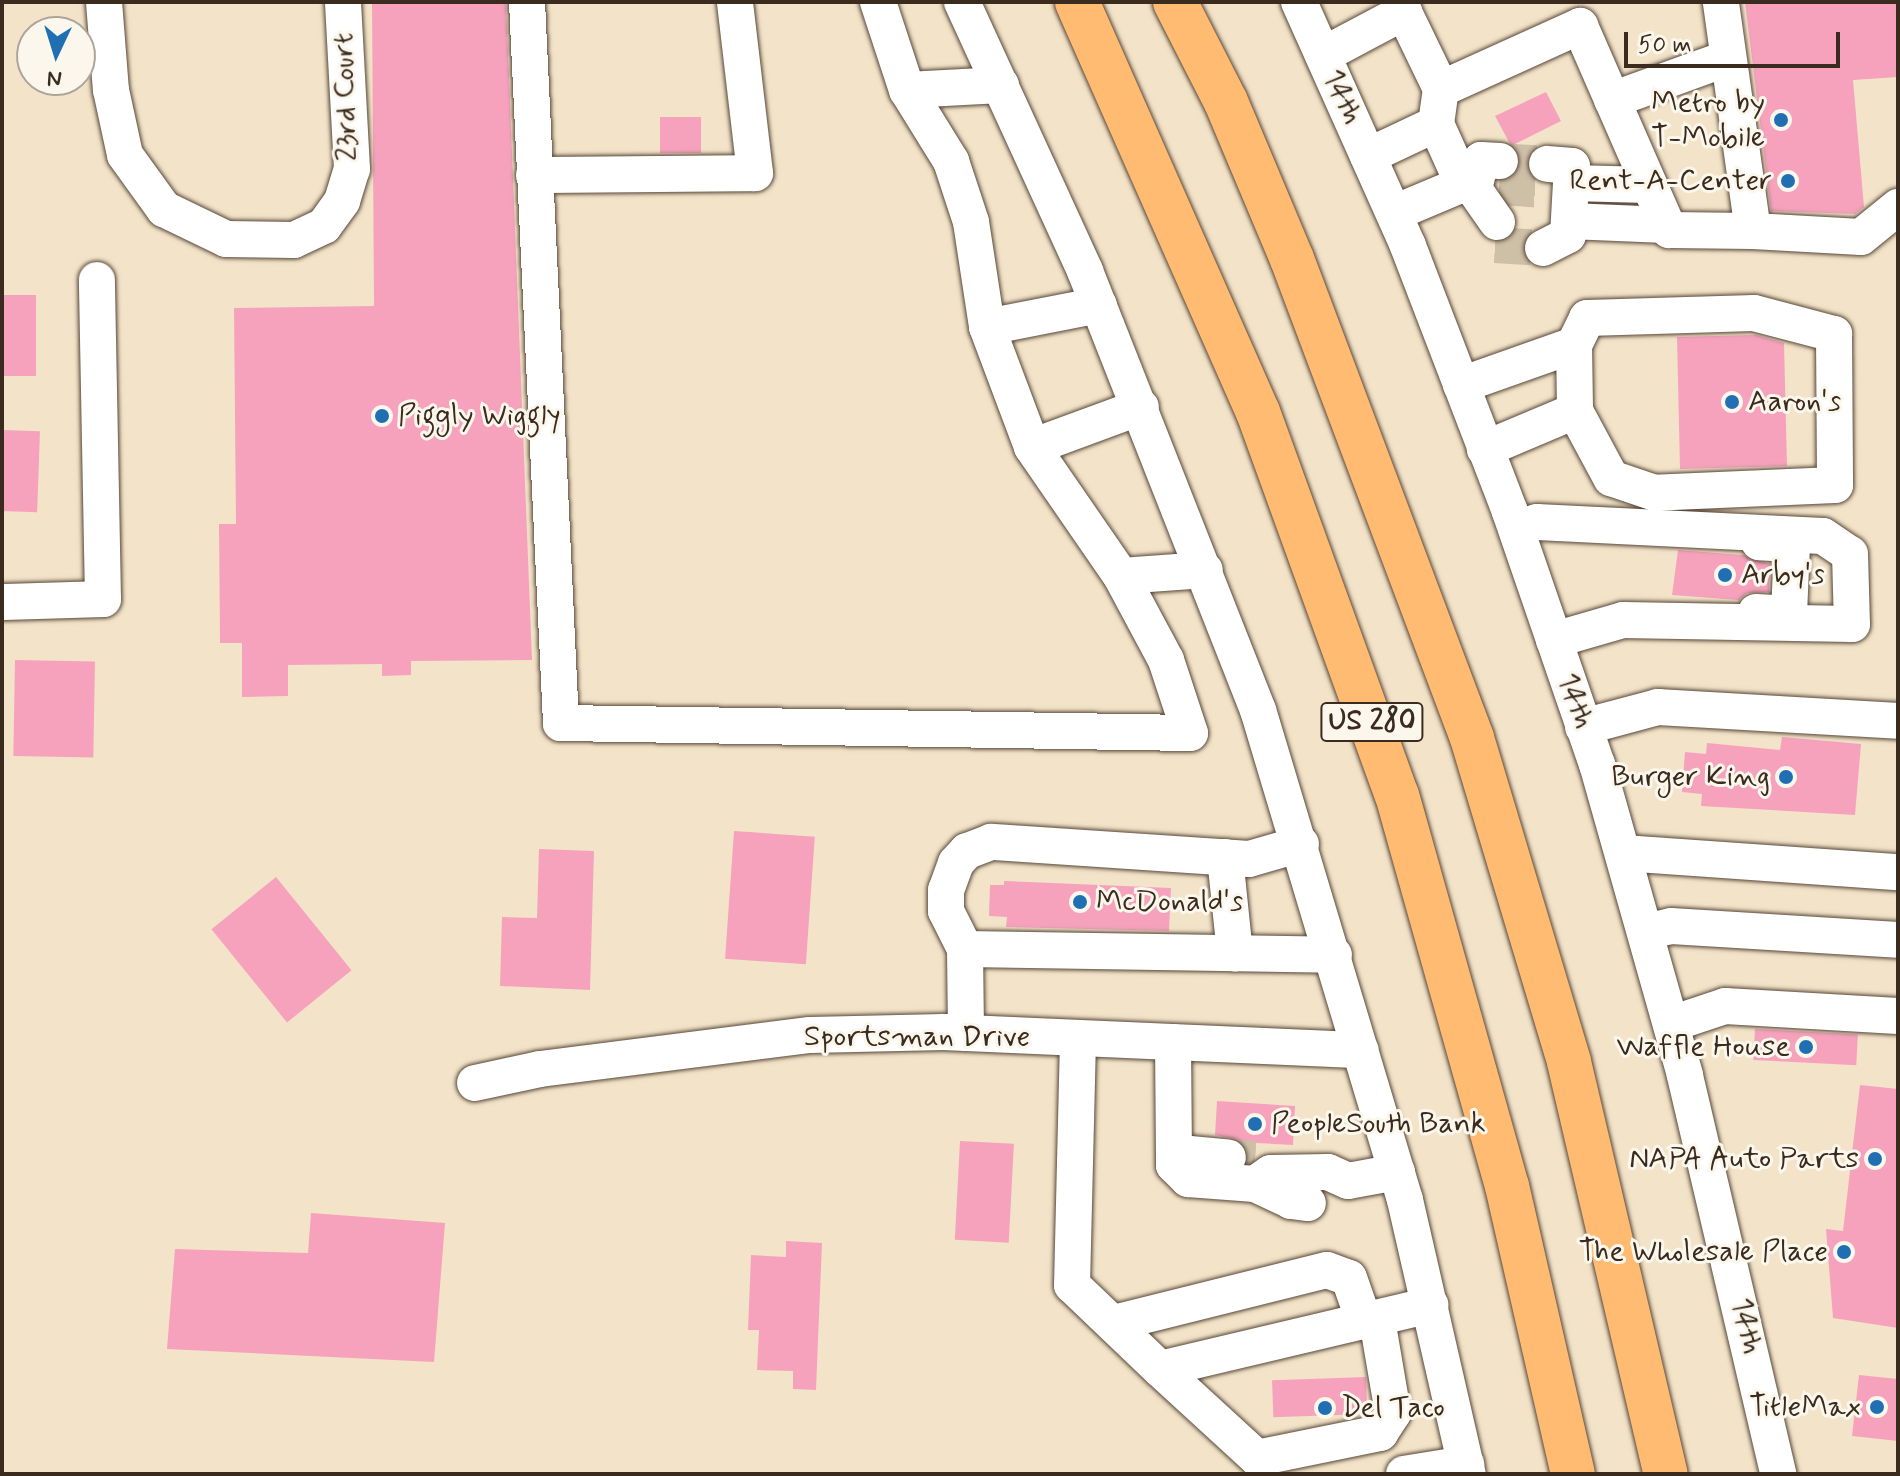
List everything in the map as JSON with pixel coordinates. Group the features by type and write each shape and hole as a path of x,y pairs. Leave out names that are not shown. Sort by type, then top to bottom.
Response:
{"highway":[{"name":"US 280","path":"1077,2 1258,412 1397,795 1507,1186 1573,1474"},
{"name":"US 280","path":"1175,2 1226,102 1292,259 1472,738 1573,1077 1666,1474"}],"street":[{"name":"23rd Court","path":"104,2 111,90 125,155 164,209 226,239 294,240 324,226 342,201 352,169 343,2"},
{"path":"527,2 561,723 1190,733 1166,660 1121,576 1032,447 987,327 971,222 951,161 907,90 878,2"},
{"path":"534,175 755,173 735,2"},
{"path":"962,2 1099,305 1141,407 1205,570 1301,844 1397,1172 1431,1305 1467,1469 1411,1473"},
{"name":"14th","path":"1299,2 1394,213 1516,528 1583,727 1623,853 1671,1024 1734,1272 1778,1474"},
{"path":"1721,2 1753,231"},
{"path":"1323,55 1401,7 1439,107 1488,198 1394,213"},
{"path":"1368,156 1439,107 1580,26 1669,230 1861,237 1898,207"},
{"path":"1612,100 1728,58"},
{"path":"907,90 1001,85"},
{"path":"1649,185 1557,206 1666,225"},
{"path":"2,602 103,599 97,280"},
{"path":"987,327 1099,305"},
{"path":"1754,313 1834,334 1835,485 1655,493 1611,478 1575,411 1574,345 1587,318 1754,313"},
{"path":"1461,385 1574,345"},
{"path":"1032,447 1141,407"},
{"path":"1485,449 1575,411"},
{"path":"1516,528 1537,522 1823,536 1850,554 1852,624 1623,620 1554,640"},
{"path":"1655,528 1670,535 1792,544 1789,614 1695,608 1656,621"},
{"path":"1121,576 1205,570"},
{"path":"1583,727 1658,707 1898,721"},
{"path":"1715,710 1743,730 1898,746"},
{"path":"966,1033 965,949 946,911 946,890 956,863 967,851 991,842 1249,859 1301,844"},
{"path":"1793,865 1827,855 1891,858 1898,851"},
{"path":"1623,853 1898,872"},
{"path":"1225,857 1235,953"},
{"path":"1645,932 1671,926 1898,940"},
{"path":"965,949 1334,955"},
{"path":"1671,1024 1725,1006 1898,1016"},
{"name":"Sportsman Drive","path":"475,1083 742,1041 966,1033 1361,1050"},
{"path":"1078,1040 1072,1285 1257,1458 1380,1433 1393,1413 1370,1320 1349,1278 1327,1270 1114,1323"},
{"path":"1173,1042 1174,1165 1190,1154 1252,1168 1291,1201 1327,1196 1397,1172"},
{"path":"1160,1369 1431,1305"}],"building":[{"name":"Piggly Wiggly","path":"372,2 506,2 532,660 411,661 411,675 382,676 382,664 288,665 288,696 242,697 242,643 220,643 219,524 236,524 234,308 374,306"},
{"path":"1745,2 1898,2 1898,77 1853,80 1864,207 1855,214 1771,211"},
{"path":"1546,92 1561,121 1513,145 1495,116"},
{"path":"660,117 701,117 701,153 660,153"},
{"path":"2,295 36,295 36,376 2,376"},
{"name":"Aaron's","path":"1756,335 1784,343 1787,466 1680,469 1677,337"},
{"path":"2,430 40,431 37,512 2,511"},
{"path":"1678,550 1743,555 1770,564 1769,592 1747,593 1739,600 1672,595"},
{"path":"15,660 95,661 93,757 13,756"},
{"path":"1782,737 1861,744 1855,815 1701,806 1702,794 1682,792 1685,752 1706,754 1707,743 1780,750"},
{"path":"734,831 815,837 806,964 725,959"},
{"path":"539,849 594,851 590,990 500,986 502,917 537,918"},
{"path":"276,877 352,970 287,1022 211,929"},
{"name":"McDonald's","path":"1004,881 1171,888 1169,931 1006,927 1007,917 989,916 990,885 1004,885"},
{"name":"Waffle House","path":"1755,1029 1858,1034 1856,1065 1753,1060"},
{"path":"1860,1085 1898,1089 1898,1328 1833,1318 1826,1229 1843,1231"},
{"name":"PeopleSouth Bank","path":"1217,1101 1295,1106 1293,1145 1256,1143 1255,1159 1248,1162 1240,1140 1215,1135"},
{"path":"960,1141 1014,1144 1009,1243 955,1240"},
{"path":"311,1213 445,1223 434,1362 167,1349 175,1249 308,1253"},
{"path":"786,1241 822,1243 816,1390 793,1389 793,1371 757,1370 759,1330 748,1330 751,1255 786,1257"},
{"name":"TitleMax","path":"1859,1375 1898,1379 1898,1441 1852,1436"},
{"name":"Del Taco","path":"1366,1377 1367,1414 1273,1417 1272,1380"}],"tunnel":[{"path":"1500,161 1547,164"},
{"path":"1499,187 1545,190"},
{"path":"1495,245 1543,248"},
{"path":"1228,1157 1255,1159"}],"place":[{"name":"Metro by T-Mobile","path":"1781,120"},
{"name":"Rent-A-Center","path":"1788,181"},
{"name":"Aaron's","path":"1732,402"},
{"name":"Piggly Wiggly","path":"382,416"},
{"name":"Arby's","path":"1725,575"},
{"name":"Burger King","path":"1786,777"},
{"name":"McDonald's","path":"1080,902"},
{"name":"Waffle House","path":"1806,1047"},
{"name":"PeopleSouth Bank","path":"1255,1124"},
{"name":"NAPA Auto Parts","path":"1875,1159"},
{"name":"The Wholesale Place","path":"1844,1252"},
{"name":"TitleMax","path":"1877,1407"},
{"name":"Del Taco","path":"1325,1408"}]}
